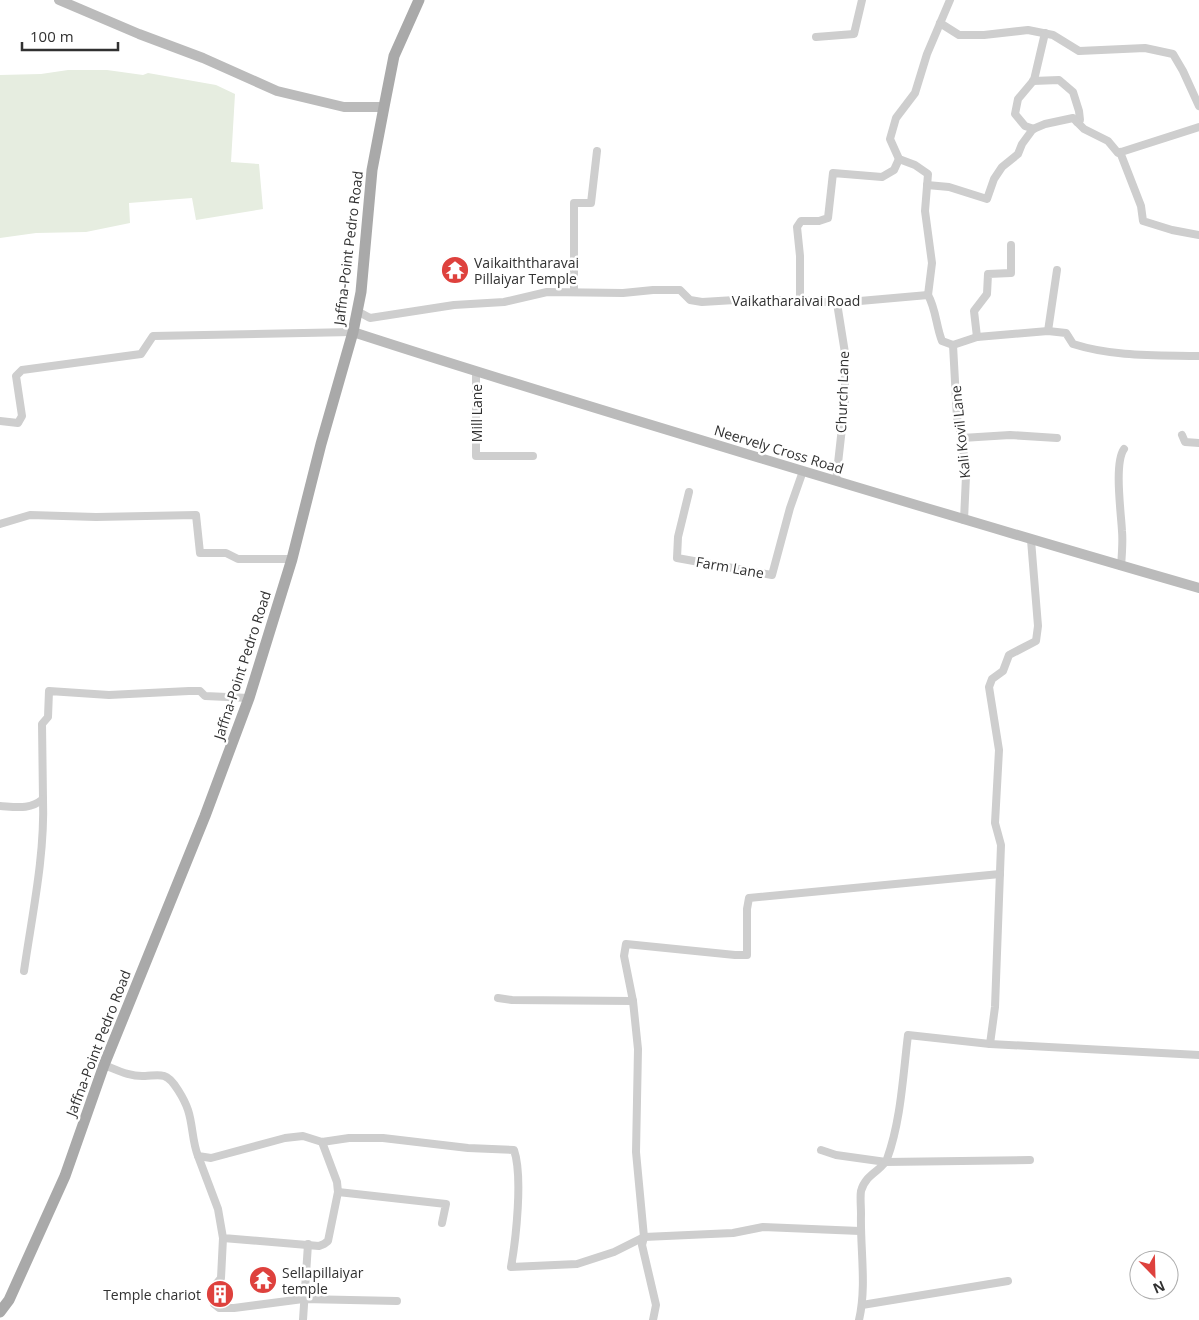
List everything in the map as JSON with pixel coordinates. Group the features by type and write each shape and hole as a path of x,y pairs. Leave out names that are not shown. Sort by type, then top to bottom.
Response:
{"main road":[{"name":"Jaffna-Point Pedro Road","path":"0,1312 9,1300 65,1176 104,1065 205,816 249,698 292,559 321,444 353,332 357,311 372,170 394,56 419,0"}],"street":[{"path":"59,0 139,34 203,58 277,91 344,107 384,107"},
{"path":"816,37 854,34 862,0"},
{"path":"950,0 927,54 916,93 896,118 890,140 899,159 915,165 928,174 925,211 932,263 928,296 934,305 936,325 942,341 953,345 977,336 1048,331 1066,333 1073,344 1092,351 1124,355 1199,356"},
{"path":"940,23 959,35 984,35 1028,30 1045,33 1053,35 1079,51 1145,48 1173,54 1183,70 1199,106"},
{"path":"1034,129 1025,126 1015,114 1018,99 1033,80 1045,33"},
{"path":"1033,80 1059,80 1073,92 1079,111 1080,120 1077,122"},
{"path":"927,185 949,187 987,199 994,179 1002,166 1018,154 1022,144 1034,129 1045,124 1073,118 1084,129 1108,141 1118,153 1199,127"},
{"path":"574,292 574,203 591,203 597,151"},
{"path":"1120,152 1141,206 1143,221 1172,230 1199,235"},
{"path":"800,300 800,256 797,227 801,221 819,221 828,218 833,173 882,177 894,170 899,159"},
{"path":"977,336 974,310 987,294 988,274 1011,272 1011,245"},
{"path":"1048,331 1057,270"},
{"name":"Vaikatharaivai Road","path":"357,311 370,318 454,305 504,302 547,292 623,293 680,290 690,300 702,302 800,300 837,303 928,296"},
{"name":"Church Lane","path":"836,481 845,401 845,353 837,303"},
{"path":"0,422 18,423 22,416 16,376 22,370 142,354 153,336 353,332"},
{"name":"Neervely Cross Road","path":"353,332 476,372 964,520 1199,588"},
{"name":"Kali Kovil Lane","path":"953,345 957,418 962,438 966,476 964,520"},
{"name":"Mill Lane","path":"476,372 476,456 533,456"},
{"path":"1182,434 1185,442 1199,443"},
{"path":"962,438 1010,435 1057,438"},
{"path":"1121,566 1122,533 1119,476 1120,454 1124,449"},
{"name":"Farm Lane","path":"689,492 678,537 677,558 772,575 790,508 803,471"},
{"path":"0,524 30,515 96,517 196,515 200,553 226,554 238,559 292,559"},
{"path":"990,1044 995,1007 1001,845 995,823 999,750 989,687 992,679 1003,671 1009,655 1036,641 1038,626 1031,540"},
{"path":"24,971 39,869 44,819 42,724 48,717 49,691 109,695 200,691 205,696 249,698"},
{"path":"0,806 24,808 35,806 43,799"},
{"path":"654,1320 656,1305 642,1245 644,1237 636,1152 638,1049 624,956 626,944 747,955 747,909 749,898 1000,874"},
{"path":"498,998 512,1000 632,1001"},
{"path":"859,1320 862,1305 861,1191 868,1176 886,1162 893,1138 901,1094 908,1035 990,1044 1199,1054"},
{"path":"104,1065 121,1073 143,1076 167,1076 173,1081 188,1110 195,1148 218,1209 223,1238 221,1278 213,1288 212,1298 218,1308 234,1308 304,1299 397,1301"},
{"path":"198,1156 211,1158 286,1138 303,1136 322,1142 349,1138 383,1138 468,1148 514,1150 517,1160 517,1195 515,1242 511,1267 577,1264 614,1252 644,1237 732,1234 763,1227 860,1231"},
{"path":"223,1238 319,1246 324,1244 328,1240 338,1192 335,1172 322,1142"},
{"path":"821,1150 886,1162 1030,1160"},
{"path":"338,1192 446,1204 442,1223"},
{"path":"302,1320 308,1244"},
{"path":"862,1305 1008,1281"}],"shaded area":[{"path":"68,70 107,70 143,75 148,73 216,85 235,94 231,162 259,164 263,209 196,220 192,198 129,203 130,223 86,232 36,233 0,238 0,75 41,74"}],"place":[{"name":"Vaikaiththaravai Pillaiyar Temple","path":"455,270"},
{"name":"Sellapillaiyar temple","path":"263,1280"},
{"name":"Temple chariot","path":"220,1294"}]}
